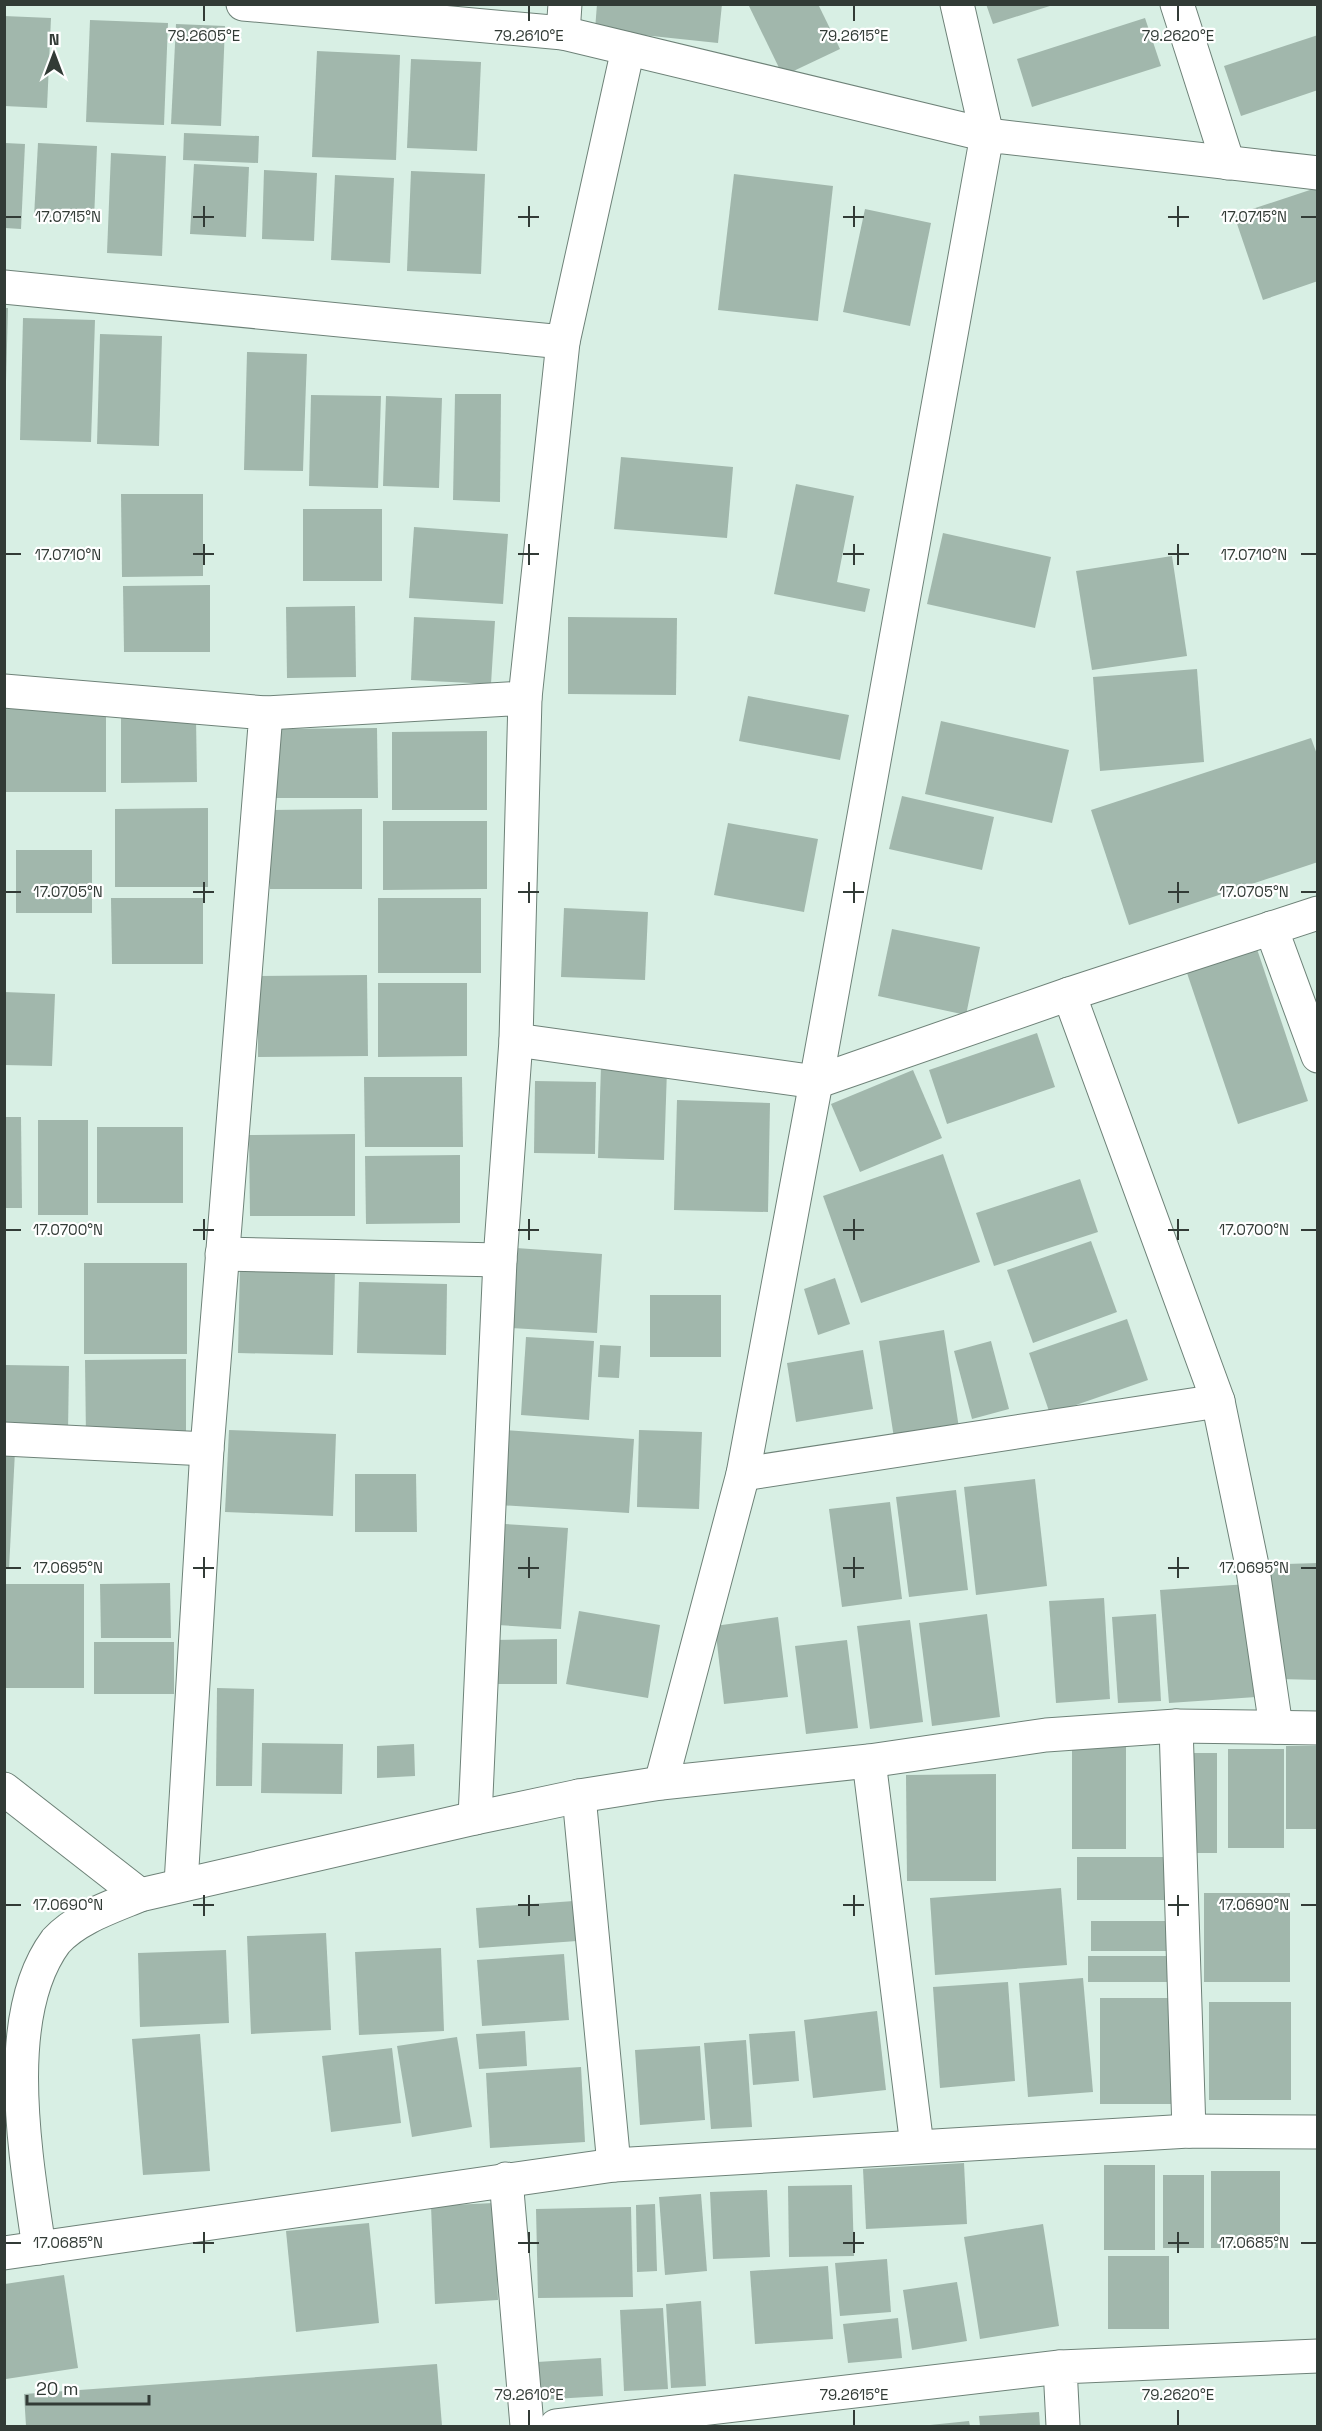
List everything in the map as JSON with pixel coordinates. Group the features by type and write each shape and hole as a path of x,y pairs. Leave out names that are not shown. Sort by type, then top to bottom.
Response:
{"street":[{"path":"243,4 564,19 628,49 987,135 1317,173"},
{"path":"661,1783 743,1474 987,135 957,4"},
{"path":"1177,4 1228,163"},
{"path":"476,1818 500,1260 516,1040 525,698 563,342 628,49"},
{"path":"4,287 563,342"},
{"path":"4,691 266,713 525,698"},
{"path":"181,1884 207,1449 266,713"},
{"path":"516,1040 816,1082 1069,994 1317,913"},
{"path":"1270,928 1317,1056"},
{"path":"1069,994 1218,1401 1253,1570 1276,1727"},
{"path":"222,1254 500,1260"},
{"path":"743,1474 1218,1401"},
{"path":"4,1438 207,1449"},
{"path":"1176,1726 1189,2131"},
{"path":"39,2248 17,2096 18,2038 23,2007 36,1967 57,1940 91,1915 140,1895 476,1818 579,1796 661,1783 869,1761 1046,1735 1176,1726 1317,1728"},
{"path":"869,1761 917,2146"},
{"path":"4,1789 140,1895"},
{"path":"579,1796 614,2164"},
{"path":"4,2253 614,2164 1189,2131 1317,2132"},
{"path":"506,2179 526,2427"},
{"path":"556,2427 1060,2367 1317,2356"},
{"path":"1060,2367 1063,2427"}],"building":[{"path":"597,4 722,4 718,43 595,30"},
{"path":"748,4 818,4 840,49 783,76"},
{"path":"986,4 1053,4 1053,5 993,24"},
{"path":"4,16 51,18 47,108 4,106"},
{"path":"1145,18 1161,66 1032,107 1017,59"},
{"path":"90,20 168,23 164,125 86,122"},
{"path":"176,24 225,26 221,126 171,124"},
{"path":"1318,35 1318,90 1241,116 1224,66"},
{"path":"317,51 400,55 396,160 312,157"},
{"path":"411,59 481,62 477,151 407,148"},
{"path":"184,133 259,136 258,163 183,160"},
{"path":"5,143 25,144 21,229 5,228"},
{"path":"38,143 97,146 94,220 34,217"},
{"path":"111,153 166,156 162,256 107,253"},
{"path":"194,164 249,167 246,237 190,234"},
{"path":"264,170 317,173 314,241 262,239"},
{"path":"411,171 485,174 481,274 407,271"},
{"path":"734,174 833,186 818,321 718,310"},
{"path":"335,175 394,178 390,263 331,260"},
{"path":"1316,188 1318,281 1263,300 1234,215"},
{"path":"865,209 931,223 910,326 843,312"},
{"path":"4,308 8,308 6,382 4,382"},
{"path":"23,318 95,320 91,442 20,440"},
{"path":"100,334 162,336 159,446 97,444"},
{"path":"247,352 307,354 303,471 244,470"},
{"path":"455,394 501,394 500,502 453,500"},
{"path":"311,395 381,396 378,488 309,486"},
{"path":"386,396 442,398 439,488 383,486"},
{"path":"621,457 733,467 727,538 614,529"},
{"path":"796,484 854,496 837,582 870,589 865,612 774,594"},
{"path":"121,494 203,494 203,576 122,577"},
{"path":"303,509 382,509 382,581 303,581"},
{"path":"414,527 508,534 503,604 409,598"},
{"path":"943,533 1051,557 1035,628 927,604"},
{"path":"1172,556 1187,656 1092,670 1076,571"},
{"path":"210,585 210,652 124,652 123,586"},
{"path":"355,606 356,677 287,678 286,607"},
{"path":"414,617 495,621 491,684 411,680"},
{"path":"568,617 677,618 676,695 568,694"},
{"path":"1197,669 1204,762 1100,771 1093,677"},
{"path":"748,696 849,715 840,760 739,741"},
{"path":"106,706 106,792 4,792 4,707"},
{"path":"121,717 196,717 197,782 121,783"},
{"path":"941,721 1069,750 1052,823 925,794"},
{"path":"377,728 378,798 276,798 276,729"},
{"path":"487,731 487,810 392,810 392,732"},
{"path":"1311,738 1318,757 1318,862 1129,925 1091,810"},
{"path":"902,796 994,817 982,870 889,849"},
{"path":"208,808 208,887 115,887 115,809"},
{"path":"362,809 362,889 270,889 269,810"},
{"path":"383,821 487,821 487,889 383,890"},
{"path":"728,823 818,839 804,912 714,895"},
{"path":"16,850 92,850 92,913 16,913"},
{"path":"111,898 203,898 203,964 112,964"},
{"path":"378,898 481,898 481,973 378,973"},
{"path":"564,908 648,912 645,980 561,977"},
{"path":"892,929 980,947 966,1015 878,996"},
{"path":"1257,949 1308,1101 1238,1124 1187,973"},
{"path":"367,975 368,1056 258,1057 258,976"},
{"path":"378,983 467,983 467,1056 378,1057"},
{"path":"4,992 55,994 52,1066 4,1065"},
{"path":"1037,1033 1055,1087 947,1124 929,1070"},
{"path":"601,1067 667,1069 664,1160 598,1158"},
{"path":"913,1070 942,1138 860,1172 831,1104"},
{"path":"364,1077 462,1077 463,1147 365,1147"},
{"path":"535,1081 596,1082 595,1154 534,1153"},
{"path":"677,1100 770,1103 768,1212 674,1210"},
{"path":"4,1117 21,1117 22,1208 4,1208"},
{"path":"38,1120 88,1120 88,1215 38,1215"},
{"path":"97,1127 183,1127 183,1203 97,1203"},
{"path":"355,1134 355,1216 250,1216 249,1135"},
{"path":"943,1154 980,1262 861,1303 823,1196"},
{"path":"460,1155 460,1223 366,1224 365,1156"},
{"path":"1080,1179 1098,1232 994,1266 976,1213"},
{"path":"1091,1241 1117,1312 1033,1343 1007,1270"},
{"path":"516,1248 602,1254 597,1333 511,1328"},
{"path":"84,1263 187,1263 187,1354 84,1354"},
{"path":"240,1265 335,1268 333,1355 238,1353"},
{"path":"835,1278 850,1324 818,1335 804,1289"},
{"path":"359,1282 447,1284 446,1355 357,1353"},
{"path":"650,1295 721,1295 721,1357 650,1357"},
{"path":"1127,1319 1148,1380 1050,1414 1029,1353"},
{"path":"944,1330 959,1428 894,1438 879,1341"},
{"path":"526,1337 594,1341 589,1420 521,1415"},
{"path":"991,1341 1009,1409 972,1419 954,1351"},
{"path":"600,1345 621,1346 619,1378 598,1377"},
{"path":"863,1350 873,1409 796,1422 787,1363"},
{"path":"186,1359 186,1437 86,1438 85,1360"},
{"path":"4,1365 69,1366 68,1432 4,1431"},
{"path":"229,1430 336,1434 333,1516 225,1512"},
{"path":"504,1430 634,1439 629,1513 499,1505"},
{"path":"639,1430 702,1432 699,1509 637,1507"},
{"path":"4,1450 15,1451 9,1569 4,1569"},
{"path":"355,1474 416,1474 417,1532 355,1532"},
{"path":"1035,1479 1047,1586 976,1595 964,1487"},
{"path":"956,1490 968,1590 909,1597 896,1497"},
{"path":"890,1502 902,1599 842,1607 829,1509"},
{"path":"505,1524 568,1528 561,1629 498,1625"},
{"path":"1318,1563 1318,1680 1280,1679 1258,1565"},
{"path":"170,1583 171,1638 101,1638 100,1584"},
{"path":"5,1584 84,1584 84,1688 5,1688"},
{"path":"1248,1584 1256,1697 1169,1703 1160,1590"},
{"path":"1104,1598 1110,1699 1056,1703 1049,1601"},
{"path":"579,1611 660,1625 648,1698 566,1684"},
{"path":"987,1614 1000,1717 932,1726 919,1623"},
{"path":"1156,1614 1161,1701 1118,1703 1112,1617"},
{"path":"778,1617 788,1697 724,1704 715,1626"},
{"path":"910,1620 923,1722 870,1729 857,1626"},
{"path":"557,1639 557,1684 491,1684 490,1640"},
{"path":"847,1640 858,1728 806,1734 795,1646"},
{"path":"94,1642 174,1642 174,1694 94,1694"},
{"path":"217,1688 254,1689 252,1786 216,1786"},
{"path":"1072,1740 1126,1740 1126,1849 1072,1849"},
{"path":"262,1743 343,1744 342,1794 261,1793"},
{"path":"414,1744 415,1776 377,1778 377,1746"},
{"path":"1286,1746 1318,1746 1318,1829 1286,1829"},
{"path":"1228,1749 1284,1749 1284,1848 1228,1848"},
{"path":"1189,1753 1217,1753 1217,1853 1189,1853"},
{"path":"996,1774 996,1881 907,1881 906,1775"},
{"path":"1077,1857 1165,1857 1165,1900 1077,1900"},
{"path":"1061,1888 1067,1965 935,1975 930,1898"},
{"path":"1204,1893 1290,1893 1290,1982 1204,1982"},
{"path":"574,1901 577,1941 479,1948 476,1908"},
{"path":"1091,1921 1173,1921 1173,1951 1091,1951"},
{"path":"326,1933 331,2030 251,2034 247,1936"},
{"path":"441,1948 444,2031 359,2035 355,1952"},
{"path":"226,1950 229,2023 140,2027 138,1953"},
{"path":"564,1954 569,2020 482,2026 477,1960"},
{"path":"1088,1956 1168,1956 1168,1982 1088,1982"},
{"path":"1083,1978 1093,2092 1028,2097 1019,1983"},
{"path":"1008,1982 1015,2081 940,2088 933,1987"},
{"path":"1100,1998 1176,1998 1176,2104 1100,2104"},
{"path":"1209,2002 1291,2002 1291,2100 1209,2100"},
{"path":"877,2011 886,2090 813,2098 804,2020"},
{"path":"525,2031 527,2066 479,2069 476,2034"},
{"path":"795,2031 799,2081 753,2085 749,2034"},
{"path":"200,2034 210,2171 143,2175 132,2039"},
{"path":"457,2037 472,2127 412,2137 397,2046"},
{"path":"746,2040 752,2127 711,2129 704,2043"},
{"path":"700,2046 705,2120 640,2125 635,2050"},
{"path":"392,2048 401,2123 331,2132 322,2056"},
{"path":"581,2067 585,2142 490,2148 486,2073"},
{"path":"964,2163 967,2224 866,2229 863,2169"},
{"path":"1104,2165 1155,2165 1155,2250 1104,2250"},
{"path":"1211,2171 1280,2171 1280,2248 1211,2248"},
{"path":"1163,2175 1204,2175 1204,2248 1163,2248"},
{"path":"852,2185 854,2256 789,2257 788,2186"},
{"path":"767,2190 770,2257 713,2259 710,2192"},
{"path":"701,2194 707,2271 665,2275 659,2197"},
{"path":"494,2203 498,2300 435,2304 431,2206"},
{"path":"655,2204 657,2271 637,2272 636,2205"},
{"path":"631,2207 633,2297 538,2298 536,2209"},
{"path":"369,2223 379,2323 296,2332 286,2231"},
{"path":"1043,2224 1059,2326 980,2339 964,2237"},
{"path":"1108,2256 1169,2256 1169,2329 1108,2329"},
{"path":"887,2259 891,2312 840,2316 835,2263"},
{"path":"828,2266 833,2339 755,2344 750,2271"},
{"path":"64,2275 78,2368 6,2379 5,2284"},
{"path":"957,2282 967,2341 912,2350 903,2290"},
{"path":"701,2301 706,2386 671,2388 666,2304"},
{"path":"663,2308 668,2389 624,2391 620,2310"},
{"path":"898,2318 902,2358 848,2363 843,2324"},
{"path":"601,2358 603,2396 538,2400 537,2362"},
{"path":"437,2364 442,2426 26,2426 24,2394"},
{"path":"1039,2412 1040,2426 980,2426 979,2416"},
{"path":"969,2421 970,2426 930,2426 930,2425"}]}
